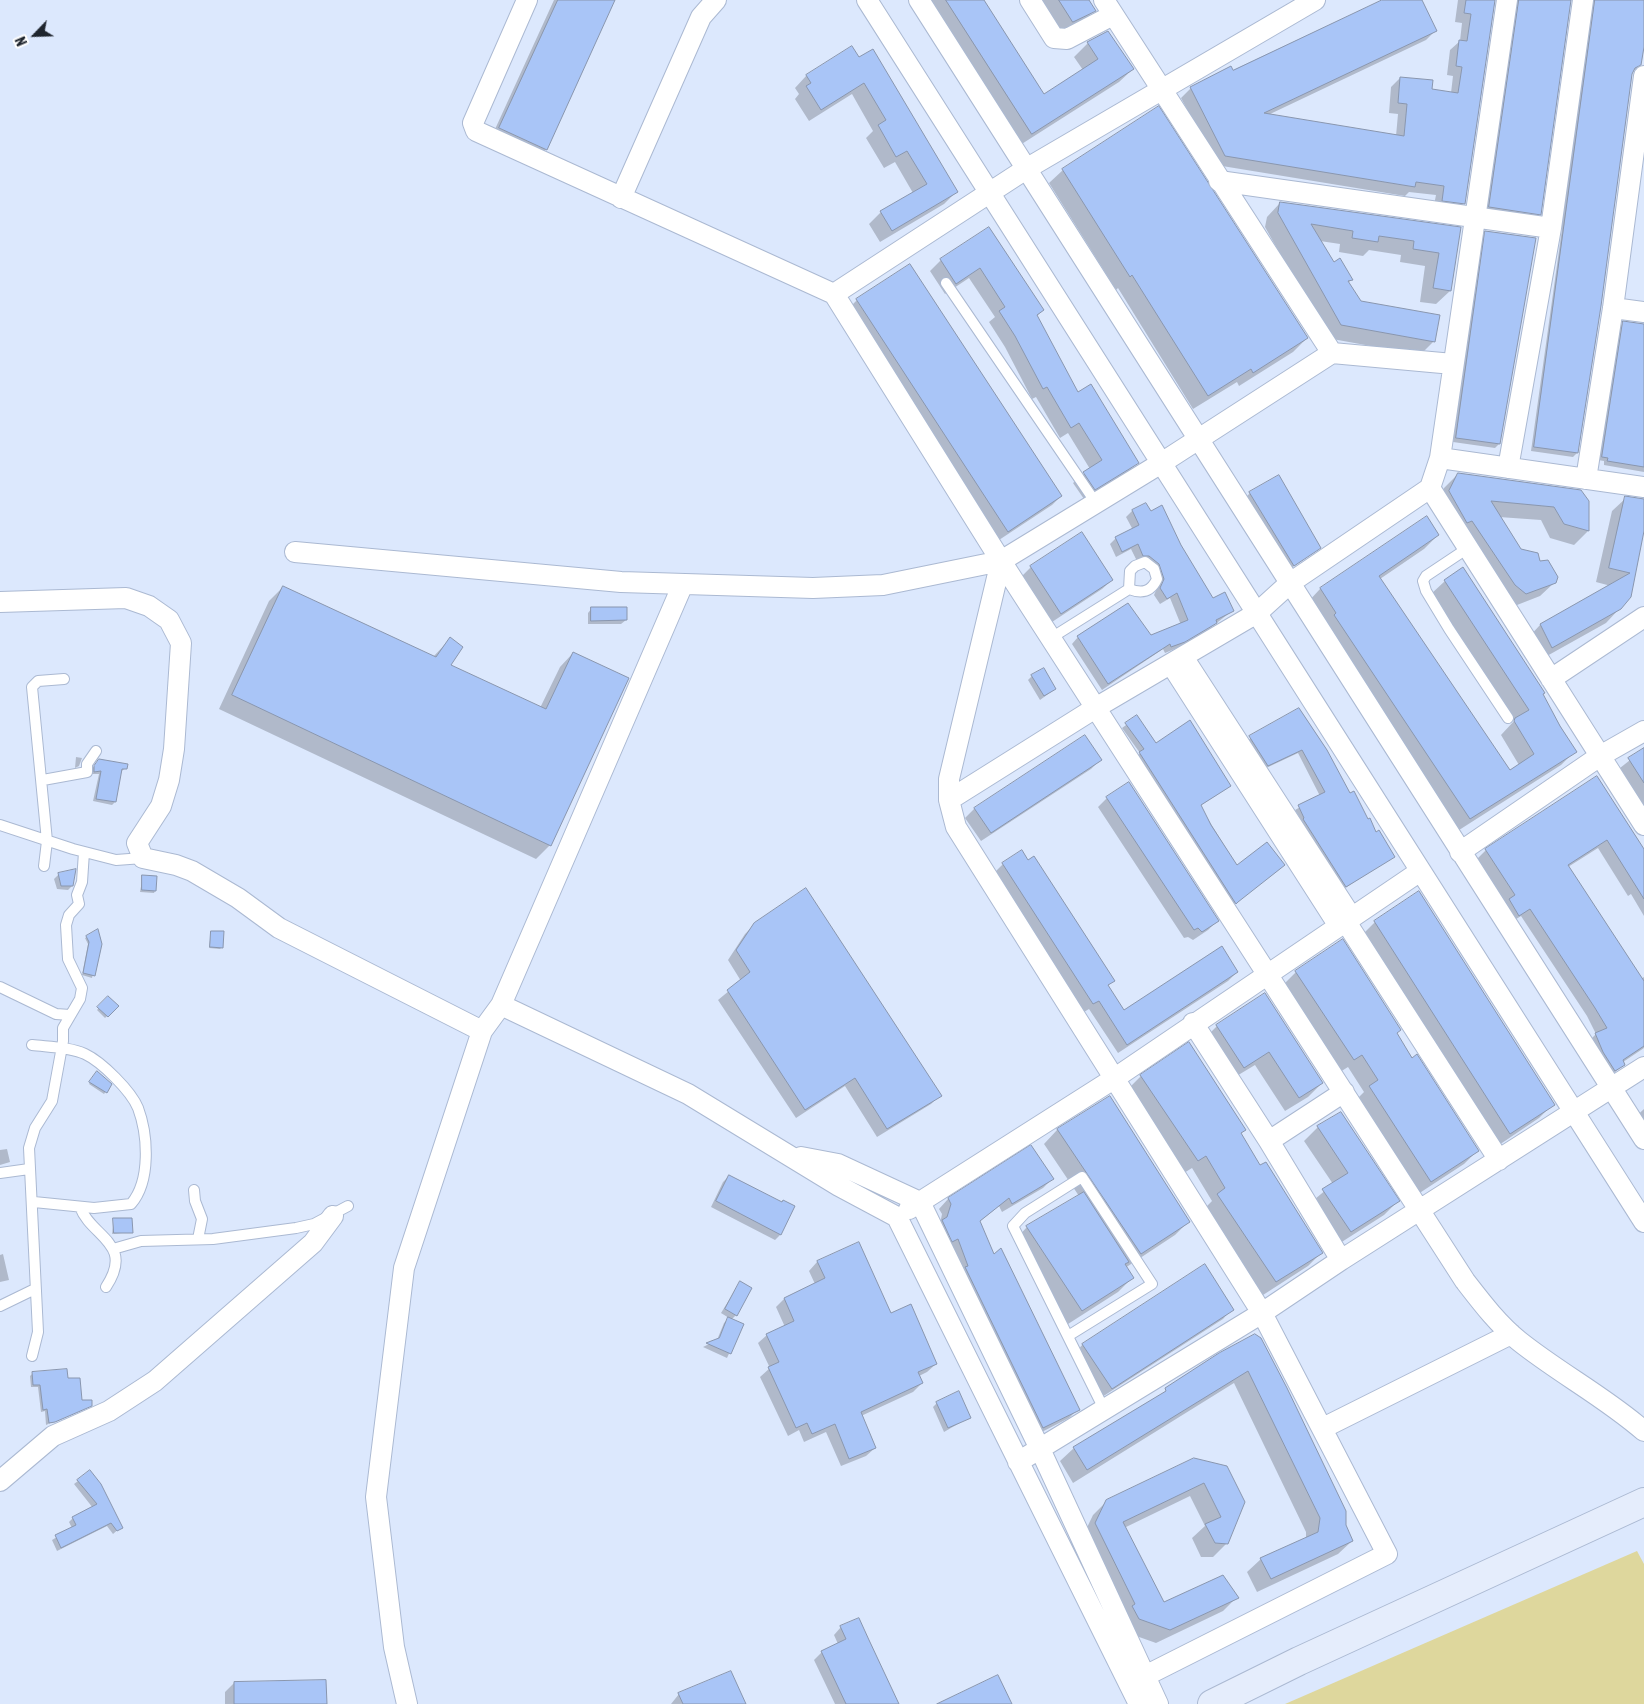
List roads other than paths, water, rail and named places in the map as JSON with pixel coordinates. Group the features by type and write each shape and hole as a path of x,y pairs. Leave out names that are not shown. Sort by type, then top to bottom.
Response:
{"street":[{"path":"527,0 473,123 479,134 834,294 1001,561 1421,1209 1465,1281 1491,1315 1511,1334 1627,1416 1644,1431"},
{"path":"867,0 1163,462 1419,872 1643,1218"},
{"path":"919,0 1644,1139"},
{"path":"1030,0 1054,38 1060,40 1067,39 1108,8 1332,353"},
{"path":"834,294 992,193 1026,169 1315,0"},
{"path":"949,800 1097,707 1257,613 1290,583 1430,488 1440,458 1507,0"},
{"path":"1508,468 1551,228 1583,0"},
{"path":"621,198 709,2"},
{"path":"1586,479 1613,308 1636,197 1644,76"},
{"path":"1219,181 1551,228"},
{"path":"1613,308 1644,312"},
{"path":"295,552 621,582 813,588 883,585 1001,561 1163,462 1332,353 1453,364"},
{"path":"1440,458 1644,488"},
{"path":"1430,488 1644,825"},
{"path":"1001,561 951,771 949,800 956,827 1262,1313 1387,1554 1145,1676"},
{"path":"407,1704 394,1646 376,1497 404,1268 482,1031 501,1006 683,584"},
{"path":"0,602 126,598 149,606 169,620 181,643 174,749 169,780 161,806 137,843 143,858 176,865 192,871 238,898 279,928 482,1031"},
{"path":"1552,679 1644,617"},
{"path":"1177,661 1499,1160"},
{"path":"1460,852 1600,756 1644,731"},
{"path":"897,1217 1114,1078 1419,872"},
{"path":"501,1006 688,1094 840,1186 897,1217 1138,1704"},
{"path":"1193,1023 1269,1141 1341,1260"},
{"path":"1018,1462 1262,1313 1341,1260 1644,1068"},
{"path":"1269,1141 1344,1092"},
{"path":"790,1155 838,1164 920,1202 1040,1449 1158,1704"},
{"path":"0,1481 53,1436 109,1411 155,1381 313,1243 340,1211"},
{"path":"1323,1428 1511,1334"},
{"path":"1212,1704 1308,1657 1644,1502"}],"lane":[{"path":"946,283 1096,503"},
{"path":"1468,548 1426,576 1423,581 1431,599 1508,718"},
{"path":"1051,638 1129,589"},
{"path":"44,866 47,841 43,780 32,687 38,681 64,679"},
{"path":"43,780 88,772 87,764 96,752"},
{"path":"0,825 47,841 116,860 143,858"},
{"path":"32,1356 38,1332 35,1290 34,1202 30,1169 32,1138 35,1128 52,1100 60,1048 63,1041 63,1028 80,998 82,988 68,959 66,925 69,915 79,904 77,895 82,882 84,852"},
{"path":"0,988 56,1014 70,1015"},
{"path":"32,1045 84,1053 101,1064 129,1094 138,1107 143,1131 144,1179 137,1197 131,1204 80,1207 34,1202"},
{"path":"0,1173 30,1169"},
{"path":"1068,1336 1152,1284 1082,1177 1025,1213 1013,1226 1104,1409"},
{"path":"194,1190 195,1201 202,1219 198,1239"},
{"path":"80,1207 83,1216 109,1240 113,1248 114,1267 111,1280 106,1287"},
{"path":"113,1248 141,1241 198,1239 296,1228 314,1224 340,1211"},
{"path":"0,1306 35,1290"}]}
